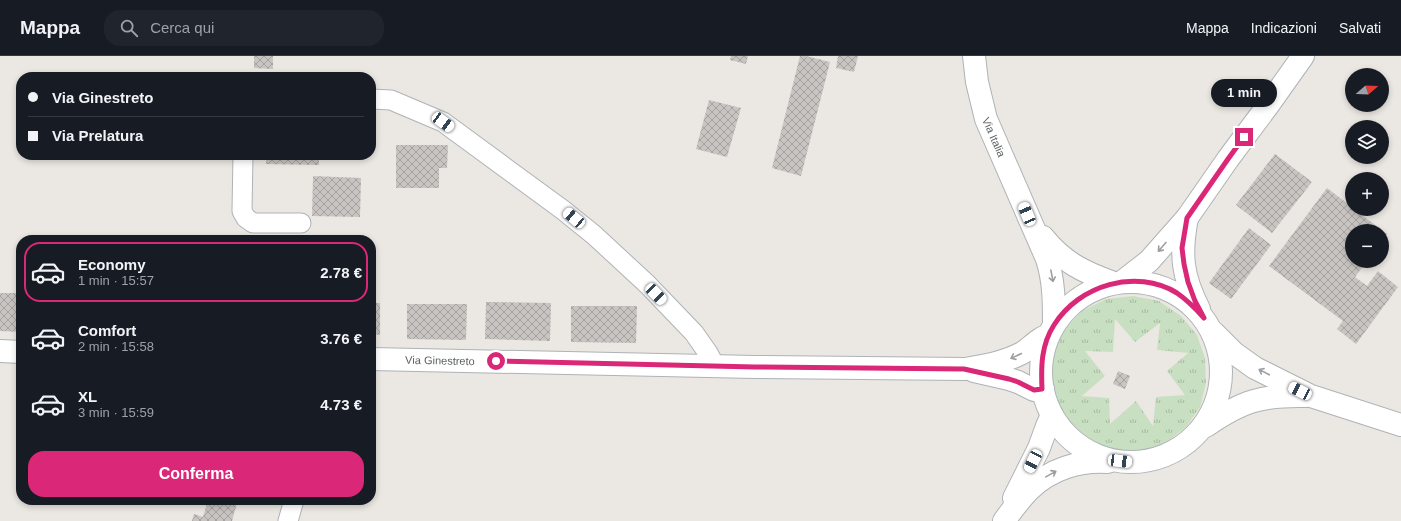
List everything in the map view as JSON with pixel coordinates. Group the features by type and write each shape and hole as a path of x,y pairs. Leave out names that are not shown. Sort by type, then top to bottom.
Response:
{"street":[{"name":"Via Italia","path":"974,56 977,82 986,119 1051,271 1053,284 1051,330"},
{"path":"1132,463 1108,460 1085,450 1066,435 1052,415 1046,403 1042,389 1041,371 1043,353 1051,330 1068,307 1085,294 1118,282 1149,261 1187,218 1303,56"},
{"path":"376,99 391,100 443,122 564,210 647,284 694,333 715,366"},
{"path":"243,160 242,211 246,218 253,223 301,223"},
{"name":"Via Italia","path":"1027,214 1044,238 1062,257 1090,275 1118,282"},
{"path":"1187,218 1182,248 1188,282 1195,301 1220,351 1222,371 1218,398 1214,410 1203,428"},
{"path":"1118,282 1141,282 1170,290 1191,304 1234,353 1255,368 1311,396 1401,425"},
{"name":"Via Ginestreto","path":"376,359 964,369 1010,359 1033,346 1051,330"},
{"path":"0,351 16,352"},
{"name":"Via Ginestreto","path":"964,369 1009,379 1034,390 1042,389"},
{"path":"1003,521 1030,489 1045,477 1061,469 1087,462 1100,461 1132,463 1159,459 1184,447 1203,428 1230,410 1246,403 1281,396 1311,396"},
{"path":"1003,521 1039,448 1052,415"},
{"path":"288,521 293,505"}],"green space":[{"path":"1133,296 1159,301 1181,316 1197,335 1205,358 1206,383 1200,407 1186,427 1166,443 1143,451 1118,451 1094,444 1074,429 1059,407 1051,382 1053,355 1064,330 1082,311 1106,299","holes":["1115,319 1135,342 1160,323 1157,350 1188,353 1167,371 1185,395 1156,397 1153,426 1136,401 1110,424 1109,398 1082,396 1105,376 1085,351 1113,352"]}],"building":[{"path":"254,56 273,56 273,69 254,68"},
{"path":"731,56 748,56 746,64 730,60"},
{"path":"800,56 830,62 801,176 772,168"},
{"path":"838,56 858,56 854,72 836,68"},
{"path":"709,100 741,108 727,157 696,149"},
{"path":"396,145 448,145 447,168 439,168 439,188 396,188"},
{"path":"1275,154 1312,182 1272,233 1236,205"},
{"path":"266,160 319,160 319,165 266,164"},
{"path":"313,176 361,178 360,217 312,216"},
{"path":"1327,188 1345,202 1345,216 1363,216 1374,224 1345,224 1345,268 1362,268 1355,277 1367,286 1378,271 1398,287 1356,344 1337,329 1343,321 1269,266"},
{"path":"1249,228 1271,245 1231,299 1209,283"},
{"path":"0,293 16,293 16,332 0,331"},
{"path":"486,302 551,303 550,341 485,339"},
{"path":"376,303 380,303 380,335 376,335"},
{"path":"407,304 467,304 466,340 407,339"},
{"path":"571,306 637,306 636,343 571,342"},
{"path":"1118,371 1130,376 1125,389 1113,384"},
{"path":"207,505 236,505 232,521 192,521 194,514 203,517"}],"route":[{"path":"496,361 755,367 964,369 1001,376 1034,390 1042,389 1041,371 1043,353 1048,336 1054,324 1068,307 1085,294 1114,283 1141,282 1159,286 1176,293 1191,304 1204,318 1195,301 1188,282 1184,264 1182,248 1187,218 1244,137"}]}
